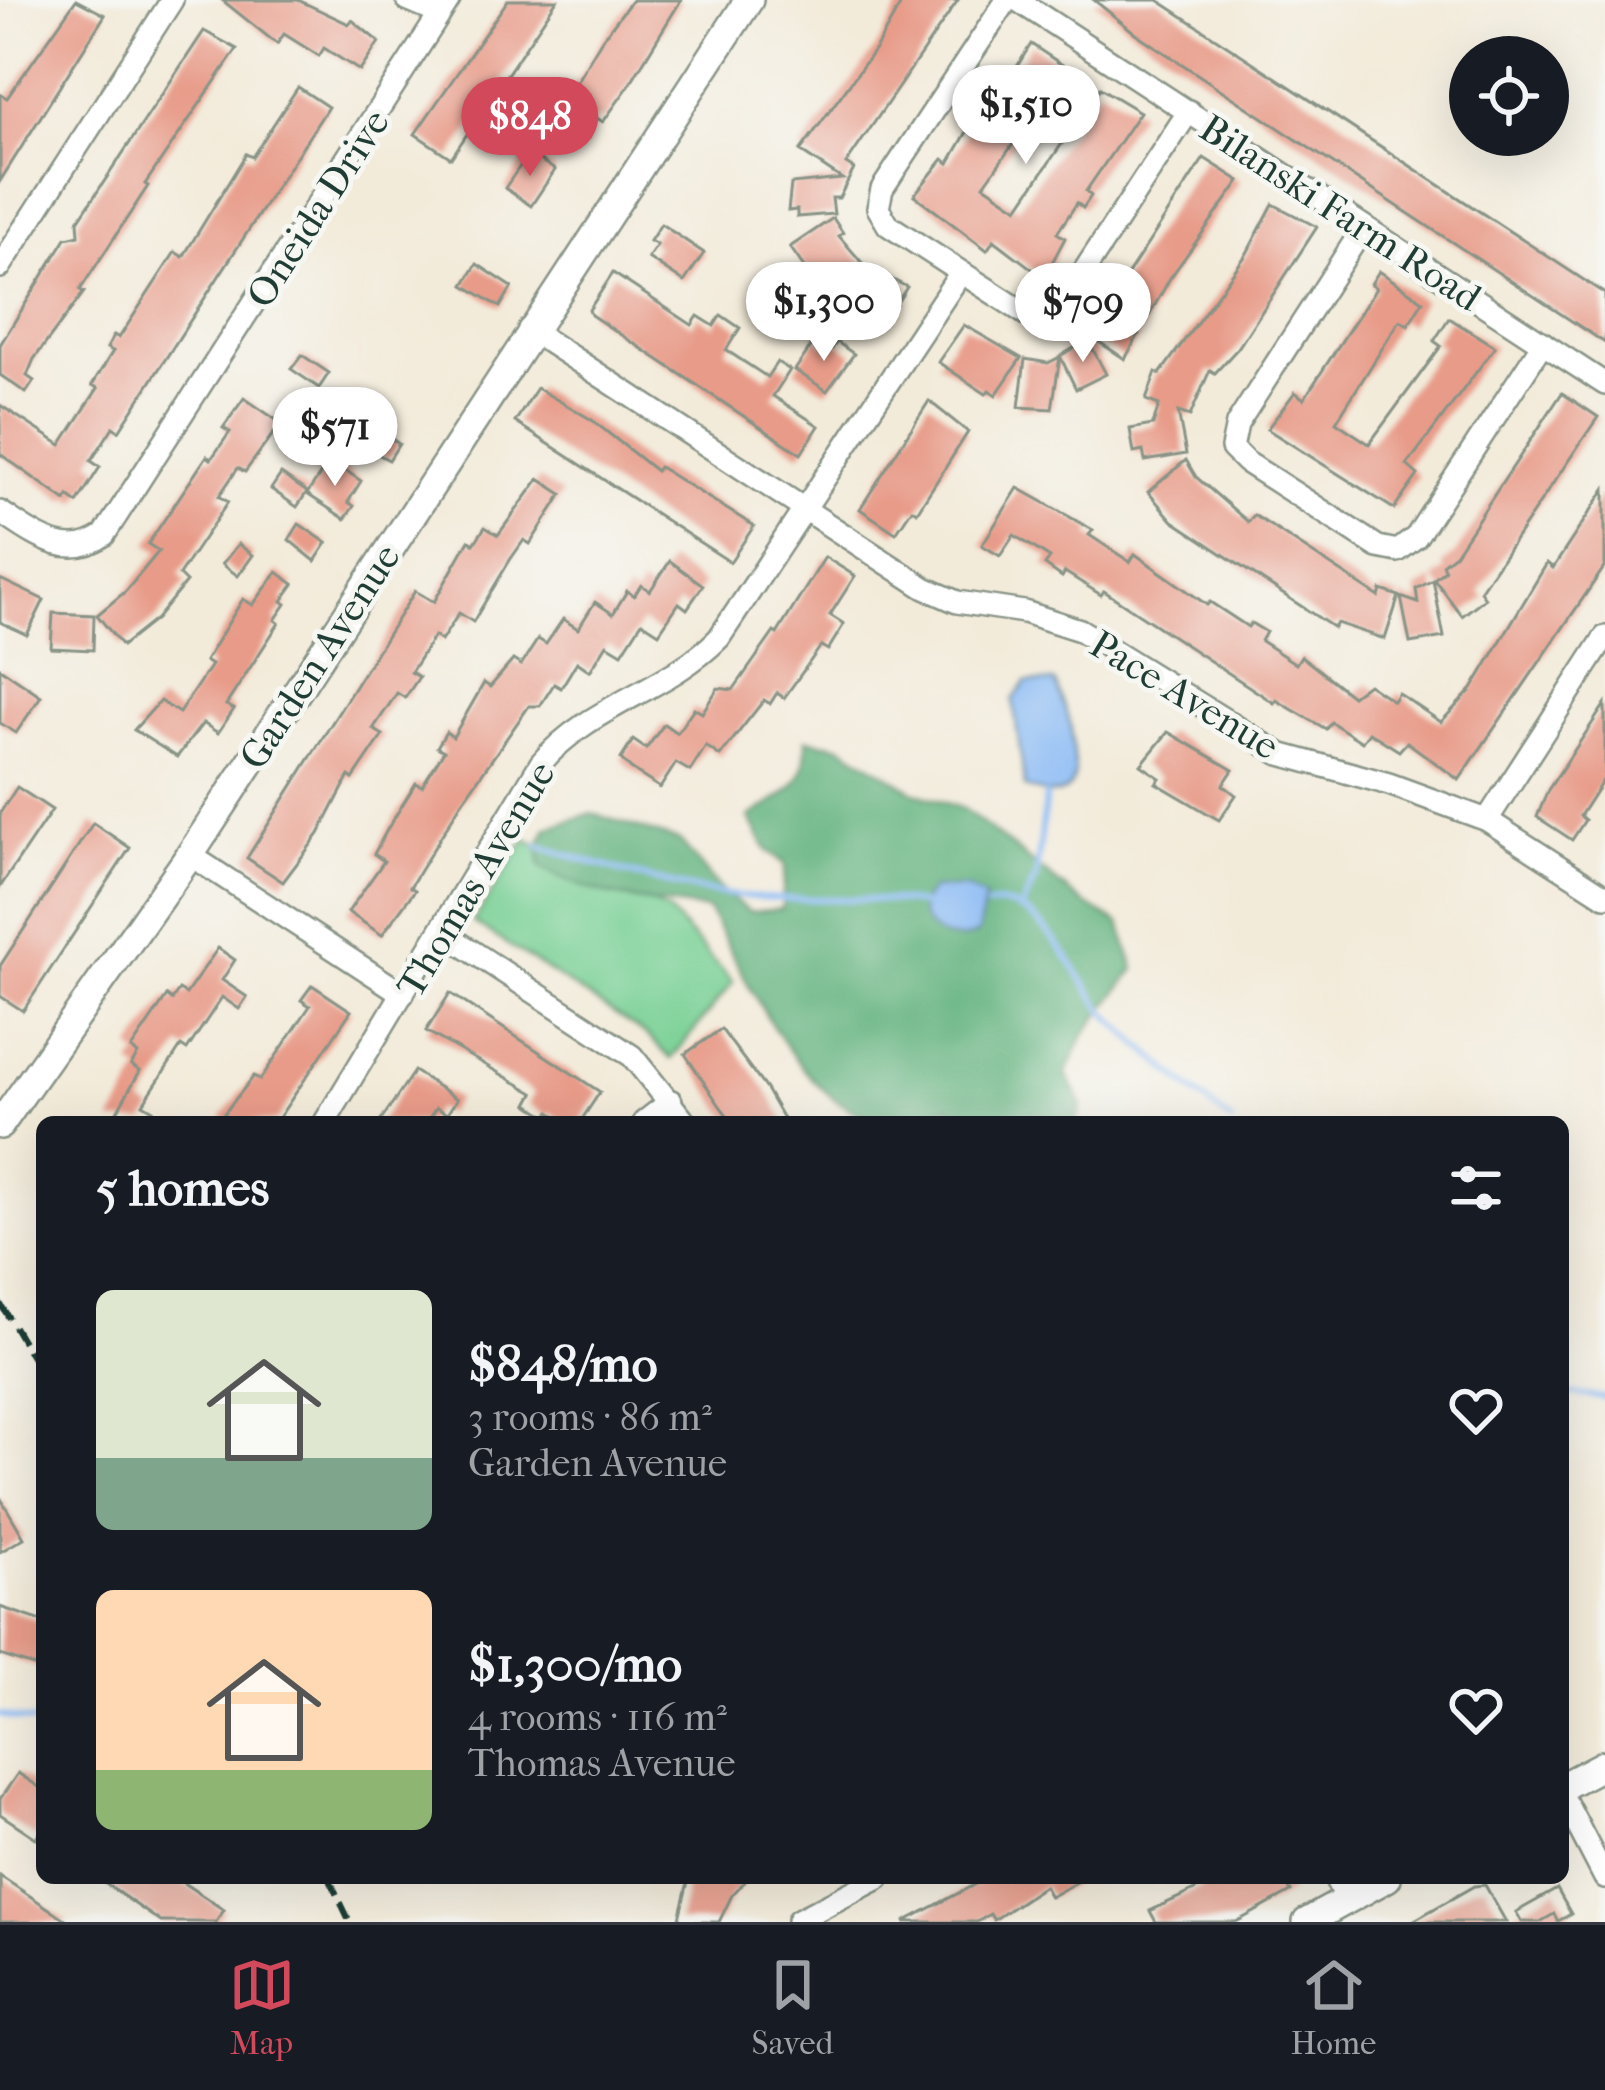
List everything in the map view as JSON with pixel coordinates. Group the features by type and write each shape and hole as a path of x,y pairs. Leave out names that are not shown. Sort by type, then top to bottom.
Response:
{"street":[{"path":"0,267 172,0"},
{"path":"407,0 444,7"},
{"path":"700,71 732,0"},
{"name":"Garden Avenue","path":"0,1125 190,855 529,328 749,0"},
{"path":"1007,0 878,198 888,225 960,274 1029,316 1047,317 1063,302 1189,111"},
{"name":"Bilanski Farm Road","path":"1017,0 1605,384"},
{"name":"Oneida Drive","path":"0,512 55,545 76,549 104,535 444,7"},
{"path":"1364,227 1234,431 1232,448 1264,474 1388,552 1408,547 1543,343"},
{"name":"Thomas Avenue","path":"330,1116 556,745 708,650 960,274"},
{"name":"Pace Avenue","path":"529,328 936,594 1054,620 1108,642 1280,754 1389,784 1487,820 1605,896"},
{"path":"1487,820 1604,640"},
{"path":"190,855 404,994"},
{"path":"441,932 620,1047 681,1116"},
{"path":"652,1116 671,1101"},
{"path":"1569,1783 1605,1763"},
{"path":"1569,1809 1605,1878"},
{"path":"798,1919 867,1884"},
{"path":"1307,1922 1341,1889"}],"green space":[{"path":"806,739 841,746 915,792 964,809 1082,902 1120,924 1135,969 1084,1035 1066,1074 1082,1106 1078,1116 956,1116 949,1106 922,1116 865,1116 832,1097 801,1065 773,1027 708,910 601,892 541,866 538,846 547,828 592,813 680,841 722,891 749,912 782,909 785,864 767,850 749,818 791,788 806,756"},
{"path":"526,839 668,911 733,982 671,1059 648,1036 473,922"}],"water":[{"path":"1026,682 1055,682 1071,726 1073,782 1057,794 1025,787 1013,700"},
{"path":"966,888 985,898 978,933 954,938 931,929 921,911 932,889"}],"building":[{"path":"76,0 105,15 0,181 0,94 7,98"},
{"path":"222,0 298,0 349,24 352,20 379,42 360,71 324,48 319,56 284,34 277,44"},
{"path":"508,0 557,0 451,158 415,134"},
{"path":"632,0 681,0 603,122 597,118 586,133 557,114 602,39"},
{"path":"903,0 958,0 846,164 854,169 839,198 832,198 834,214 797,217 797,210 788,211 791,184 842,179 800,151 876,48"},
{"path":"1094,0 1158,0 1605,294 1605,343 1135,33"},
{"path":"204,31 237,49 145,184 148,186 80,290 84,292 34,359 27,376 34,381 26,393 0,375 0,345 66,238 79,235 78,221"},
{"path":"1031,44 1067,68 984,185 1018,208 1100,88 1140,112 1086,191 1091,196 1083,208 1077,203 1057,233 1065,238 1044,278 994,240 987,250 914,195 943,159 949,163 975,118 979,121 993,105"},
{"path":"298,87 328,107 119,431 113,427 91,461 100,467 77,503 68,496 66,501 0,454 0,405 61,445 98,388 92,385 113,351 107,348 114,335 119,338 175,252 183,257 246,154 252,157"},
{"path":"529,153 555,170 531,206 505,188"},
{"path":"1204,158 1240,181 1170,278 1125,359 1090,336 1113,300 1109,292 1117,279 1122,283"},
{"path":"1273,204 1317,227 1238,348 1215,373 1210,370 1190,416 1178,412 1186,454 1145,461 1143,451 1134,453 1130,429 1153,425 1159,405 1146,400 1156,372 1160,374 1246,255"},
{"path":"833,218 843,233 839,236 864,265 907,287 882,326 811,277 790,247"},
{"path":"661,224 704,253 684,282 648,258 657,245 650,241"},
{"path":"477,264 512,287 500,307 464,285"},
{"path":"1379,271 1423,301 1408,325 1400,320 1336,422 1369,444 1441,346 1434,341 1449,318 1495,347 1407,465 1418,475 1394,509 1267,429 1295,392 1304,399 1376,288 1371,284"},
{"path":"613,273 692,325 698,316 714,326 721,315 740,328 726,350 767,377 777,362 790,370 773,396 819,426 801,454 591,315 589,310"},
{"path":"964,325 1021,358 996,395 989,390 986,394 938,362"},
{"path":"816,339 832,349 837,342 854,354 827,391 795,370"},
{"path":"1088,340 1106,374 1076,389 1060,356"},
{"path":"302,355 329,373 319,388 291,369"},
{"path":"1060,357 1052,409 1019,407 1025,359 1048,363"},
{"path":"537,388 592,420 656,471 659,467 754,526 730,562 515,422"},
{"path":"1562,393 1598,417 1480,591 1485,598 1462,616 1434,579 1445,570 1442,564 1455,554"},
{"path":"244,398 281,423 245,472 238,468 219,496 228,502 179,575 186,582 156,619 122,646 97,615 126,591 159,551 148,544 207,456 211,459 230,432 223,428"},
{"path":"929,401 968,432 917,512 912,509 896,533 860,509"},
{"path":"371,425 399,444 389,460 359,444"},
{"path":"330,460 361,481 348,502 354,506 345,519 307,494"},
{"path":"1186,460 1196,477 1248,522 1254,515 1379,597 1381,590 1399,596 1385,639 1337,623 1334,628 1173,521 1148,492"},
{"path":"281,474 307,492 297,507 271,489"},
{"path":"539,479 562,494 530,544 524,540 510,560 473,622 459,613 441,641 434,636 411,672 419,677 405,698 397,693 373,729 383,735 353,779 349,776 319,834 283,882 247,858 415,591 434,602 469,540 474,544 485,527 498,535"},
{"path":"1018,488 1093,530 1089,535 1130,562 1135,554 1207,605 1210,602 1248,627 1251,623 1266,632 1261,641 1296,664 1301,656 1352,696 1368,684 1393,701 1398,693 1441,722 1472,689 1547,563 1553,568 1605,489 1605,566 1459,780 1407,742 1399,751 1369,732 1362,742 1331,722 1326,729 1274,703 1104,591 1101,595 1065,572 1062,577 1045,565 1050,558 1014,535 1000,556 982,545"},
{"path":"299,524 327,543 315,561 289,540"},
{"path":"238,544 253,555 238,576 222,564"},
{"path":"825,557 855,576 830,615 844,624 828,650 821,646 784,698 777,693 770,704 764,700 720,756 706,746 690,771 676,763 660,788 631,769 621,759 633,740 646,749 664,724 677,733 694,708 702,713 718,688 733,690 777,634"},
{"path":"670,561 703,585 687,609 679,603 659,633 642,622 622,653 607,644 590,671 577,662 561,688 554,684 540,706 529,706 460,805 410,887 415,890 382,935 348,912 384,861 374,854 388,828 416,783 422,786 444,751 437,747 446,732 453,737 484,683 490,687 513,660 521,665 538,639 546,644 563,619 578,629 595,602 613,614 627,591 634,596 641,585 650,591"},
{"path":"277,572 294,584 282,601 286,604 275,620 279,623 226,705 234,709 218,733 203,723 177,757 134,730 160,701 179,713 211,665 205,661 243,599 253,605"},
{"path":"0,579 44,600 27,635 0,622"},
{"path":"1433,580 1444,637 1410,643 1401,597 1418,603 1416,589"},
{"path":"53,613 94,615 93,650 51,648"},
{"path":"0,668 41,696 16,733 0,723"},
{"path":"1605,704 1605,777 1580,816 1585,820 1572,840 1537,817 1548,790"},
{"path":"1168,732 1233,770 1223,785 1236,795 1219,820 1156,783 1160,778 1141,765"},
{"path":"17,787 52,810 0,887 0,813"},
{"path":"93,823 130,848 23,1011 0,996 0,966"},
{"path":"218,948 235,960 222,980 247,997 239,1009 222,997 187,1050 181,1046 143,1104 153,1110 149,1116 114,1116 140,1071 131,1065 138,1054 131,1049 167,996 172,1000 179,990 186,994"},
{"path":"312,985 351,1011 280,1116 222,1116 254,1076 260,1080 310,1006 301,1000"},
{"path":"450,993 600,1092 584,1116 550,1112 547,1116 528,1104 534,1093 426,1031"},
{"path":"721,1029 782,1116 728,1116 685,1054"},
{"path":"414,1071 457,1099 447,1114 436,1108 430,1116 384,1116"},
{"path":"0,1497 24,1538 0,1552"},
{"path":"0,1607 36,1619 36,1667 0,1655"},
{"path":"18,1773 36,1785 36,1838 0,1814 0,1799"},
{"path":"0,1876 69,1922 0,1922"},
{"path":"106,1884 185,1884 224,1910 216,1922 161,1922"},
{"path":"688,1884 742,1884 719,1922 678,1922"},
{"path":"976,1884 1073,1884 1050,1897 1044,1886 994,1920 990,1914 977,1922 904,1922"},
{"path":"1207,1884 1287,1884 1291,1892 1236,1922 1156,1922 1150,1911"},
{"path":"1485,1885 1506,1922 1411,1922 1474,1886"},
{"path":"1557,1889 1571,1914 1558,1921 1554,1914 1540,1922 1522,1922 1516,1912"}],"waterway":[{"path":"1021,909 1036,877 1046,795"},
{"path":"538,846 707,891 921,904"},
{"path":"987,906 1007,904 1042,926 1111,1018 1225,1116"},
{"path":"1569,1394 1605,1398"},
{"path":"0,1715 36,1723"}],"railway":[{"path":"0,1303 36,1364"},
{"path":"332,1884 350,1922"}]}
